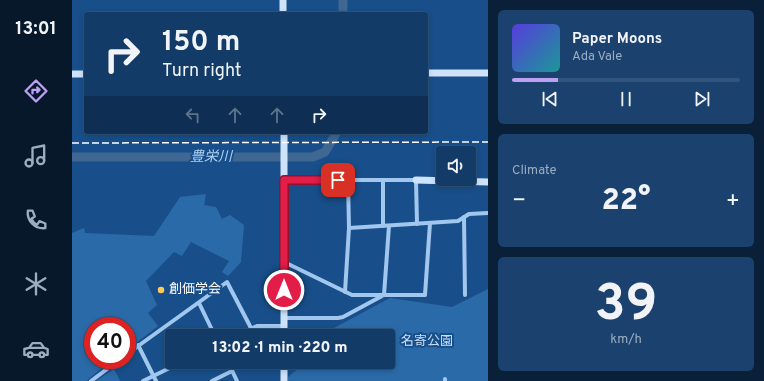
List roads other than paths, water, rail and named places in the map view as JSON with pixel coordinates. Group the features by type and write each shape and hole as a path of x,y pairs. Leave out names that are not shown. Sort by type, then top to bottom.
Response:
{"street":[{"path":"283,0 283,12"},
{"path":"428,73 488,73"},
{"path":"72,74 84,74"},
{"path":"156,381 138,345 227,282 251,328 257,326 284,326 284,134"},
{"path":"284,180 416,180 488,182"},
{"path":"345,292 349,228 348,180"},
{"path":"383,180 383,226"},
{"path":"416,180 417,224"},
{"path":"349,228 458,221 469,214 488,213"},
{"path":"464,217 465,295"},
{"path":"284,262 352,296 425,295 430,223"},
{"path":"384,295 390,226"},
{"path":"284,318 343,317 384,295"},
{"path":"199,303 212,329"},
{"path":"91,381 107,369"},
{"path":"143,381 168,369"},
{"path":"283,381 284,369"},
{"path":"212,381 232,371 237,381"}],"waterway":[{"name":"豊栄川","path":"343,0 343,12"},
{"name":"豊栄川","path":"72,157 313,157 325,152 336,134"}],"railway":[{"path":"72,143 488,142"}],"place":[{"name":"創価学会","path":"161,290"}],"park label":[{"name":"名寄公園","path":"427,342"}]}
